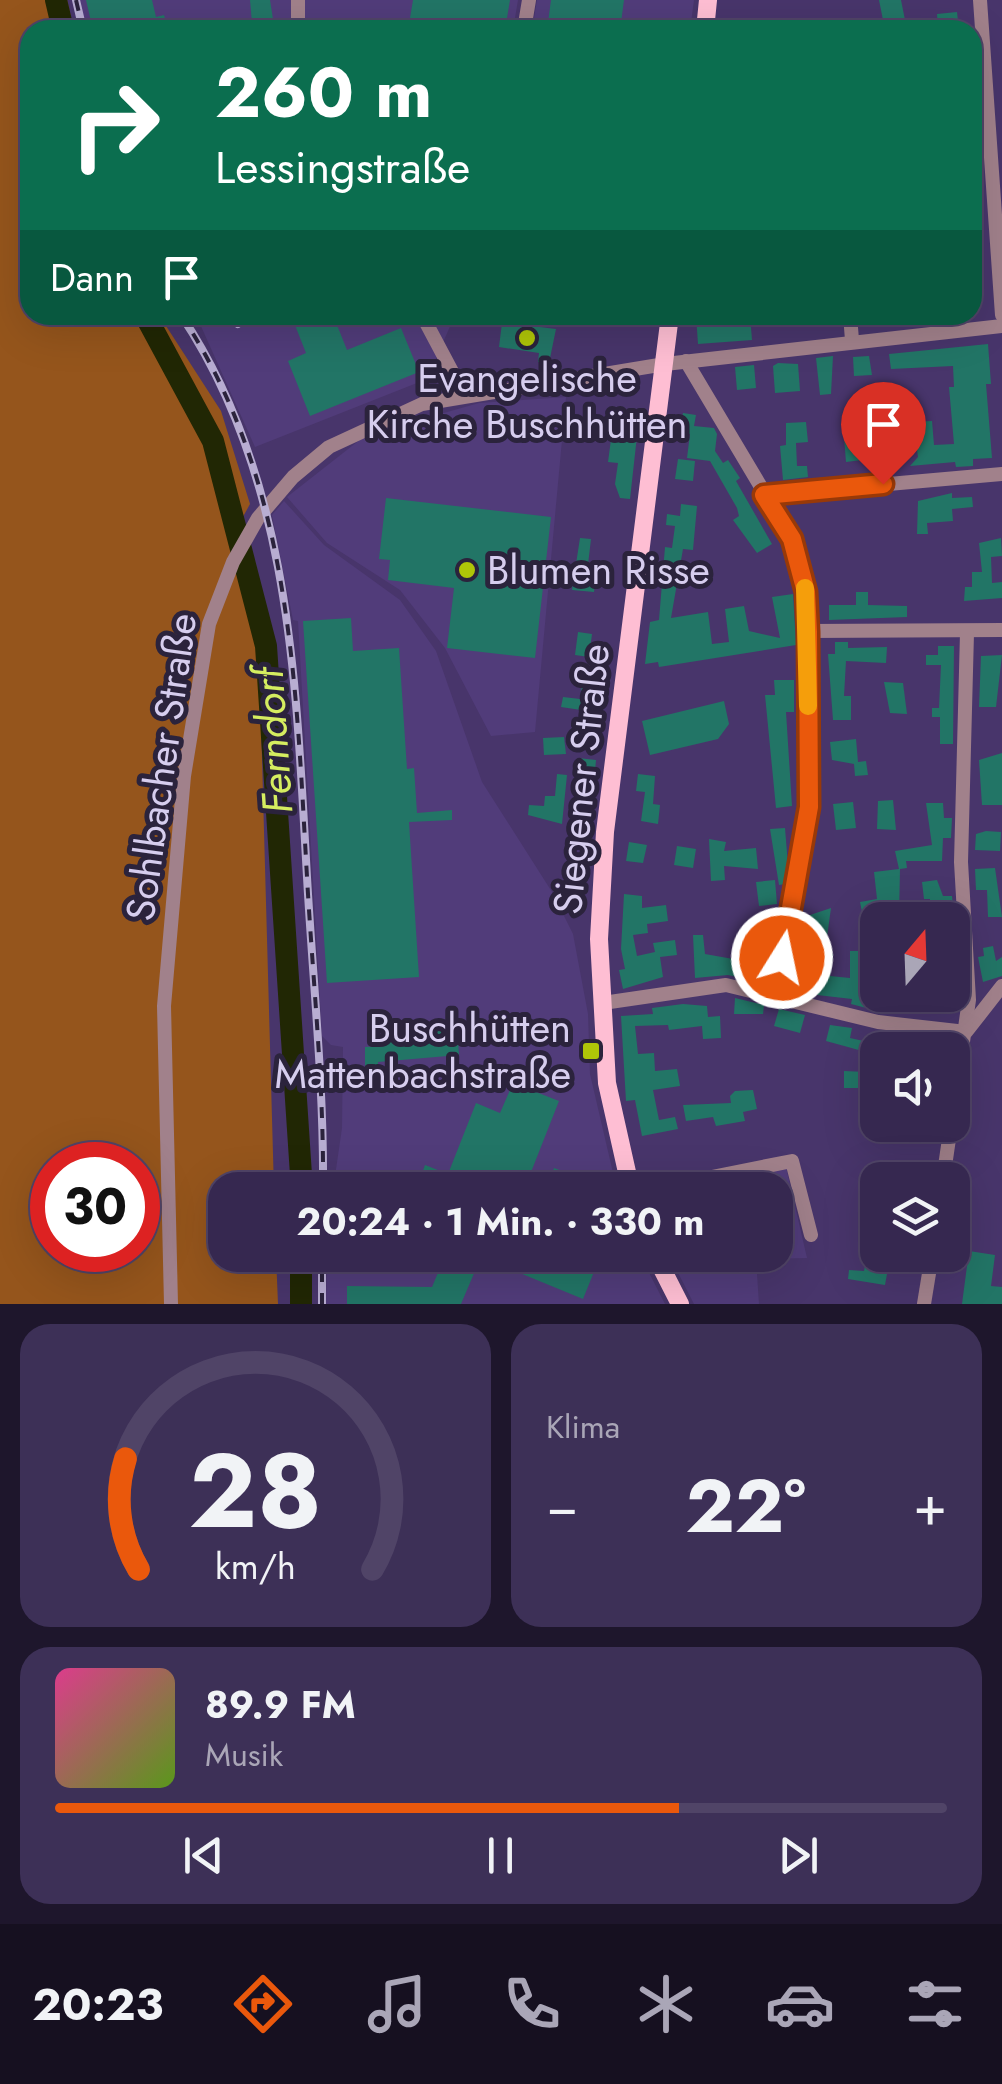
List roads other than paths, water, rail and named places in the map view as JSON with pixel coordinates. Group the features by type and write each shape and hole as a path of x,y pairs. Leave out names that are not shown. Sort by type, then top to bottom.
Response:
{"main road":[{"name":"Siegener Straße","path":"626,1172 607,1083 599,939 605,832 669,325"},
{"path":"664,1272 680,1304"}],"street":[{"path":"982,29 1002,315"},
{"path":"427,325 464,396"},
{"path":"851,325 852,340"},
{"name":"Sohlbacher Straße","path":"171,1304 164,1006 184,776 217,600 258,518 293,477 329,447 422,404 686,361 1002,326"},
{"path":"686,361 792,539 806,592 809,807 776,995"},
{"path":"764,495 1002,474"},
{"path":"808,632 1002,630"},
{"path":"966,1032 969,1000 961,862 967,633"},
{"path":"603,1003 726,985 878,1022 966,1032"},
{"path":"966,1032 1002,986"},
{"path":"734,1172 792,1160 811,1235"},
{"path":"924,1304 929,1272"}],"waterway":[{"name":"Ferndorf","path":"56,0 61,20"},
{"name":"Ferndorf","path":"150,325 213,441 266,646 301,1172"},
{"name":"Ferndorf","path":"301,1272 301,1304"}],"railway":[{"path":"76,0 81,20"},
{"path":"187,325 219,381 247,449 268,521 283,594 299,744 323,1172"},
{"path":"322,1272 322,1304"}],"place":[{"name":"Evangelische Kirche Buschhütten","path":"527,338"},
{"name":"Blumen Risse","path":"467,570"},
{"name":"Buschhütten Mattenbachstraße","path":"591,1051"}]}
